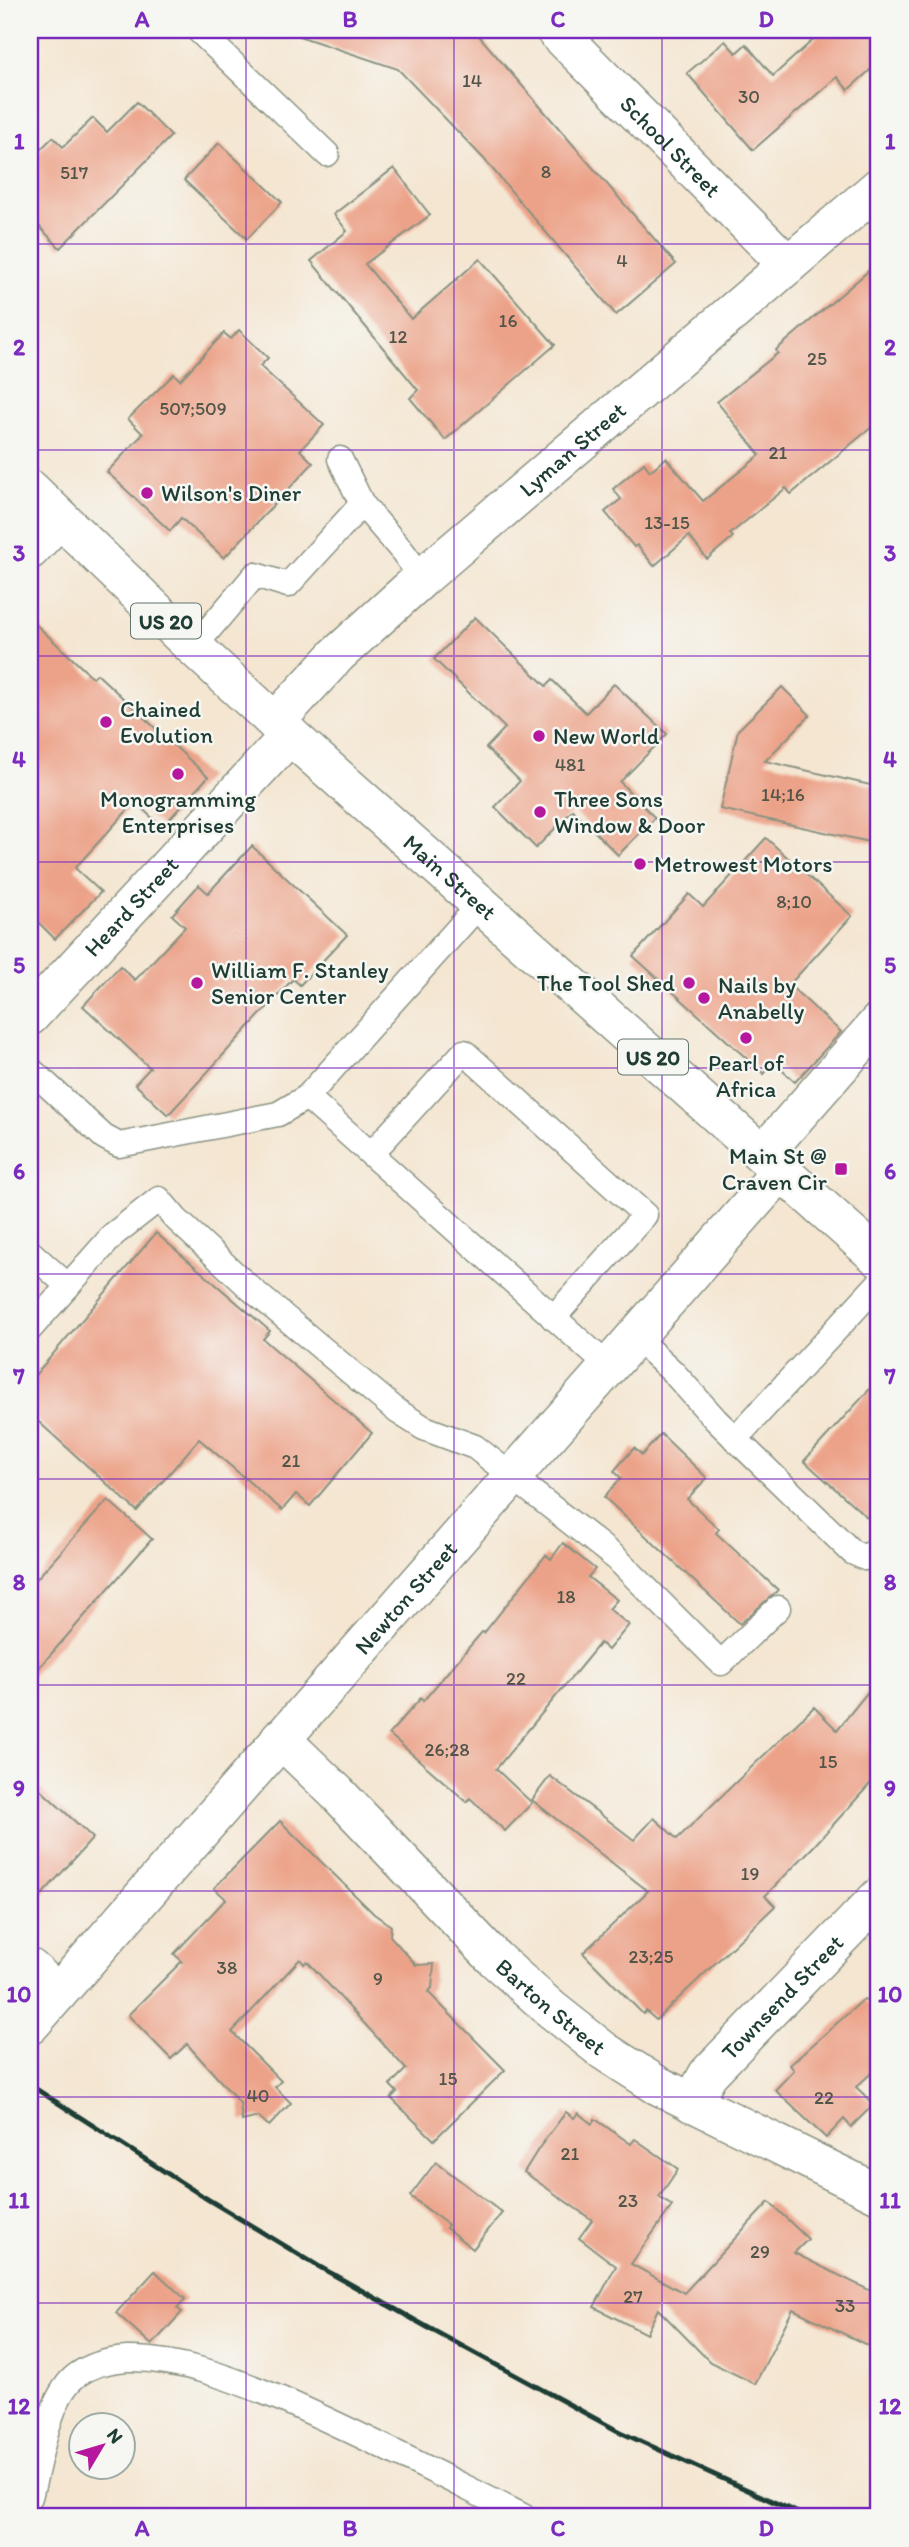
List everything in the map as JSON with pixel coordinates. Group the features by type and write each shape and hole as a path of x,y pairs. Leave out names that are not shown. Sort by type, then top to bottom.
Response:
{"street":[{"name":"School Street","path":"555,30 788,265"},
{"name":"Lyman Street","path":"283,729 331,661 422,578 879,187"},
{"name":"Main Street","path":"30,489 283,729 879,1258"},
{"path":"30,550 60,518"},
{"name":"Heard Street","path":"30,1016 283,729"},
{"name":"Newton Street","path":"30,2025 634,1336 879,1022"},
{"name":"Barton Street","path":"280,1738 337,1793 468,1933 524,1986 620,2063 691,2102 879,2194"},
{"name":"Townsend Street","path":"691,2102 708,2074 879,1897"},
{"path":"30,1968 58,1993"}],"lane":[{"path":"198,30 327,154"},
{"path":"340,459 362,504 422,578"},
{"path":"194,647 255,575 288,584 362,504"},
{"path":"30,1069 104,1137 120,1145 266,1118 289,1110 307,1097 480,904"},
{"path":"371,1154 464,1052 645,1215 553,1318"},
{"path":"307,1097 608,1366"},
{"path":"30,1329 114,1234 159,1199 176,1219 250,1288 397,1411 424,1428 475,1447 626,1566 721,1663 778,1608"},
{"path":"30,1252 68,1286"},
{"path":"735,1439 879,1283"},
{"path":"634,1336 852,1552 865,1558 879,1548"},
{"path":"30,2497 53,2409 63,2389 78,2374 100,2364 128,2359 207,2372 254,2388 359,2434 525,2517"}],"building":[{"path":"300,30 474,30 676,264 616,315 484,159 398,69 299,36"},
{"path":"824,30 879,30 879,62 848,90 837,77 753,150 687,73 725,41 736,53 746,44 773,76"},
{"path":"137,102 171,136 60,248 30,217 30,160 53,137 63,147 93,118 107,132"},
{"path":"219,143 282,202 247,239 184,180"},
{"path":"394,168 430,215 365,264 411,319 480,259 555,345 445,440 410,398 418,390 311,261 347,231 334,214"},
{"path":"879,262 879,421 791,494 786,488 730,534 733,537 707,559 689,536 654,566 605,512 621,499 613,489 644,463 650,471 666,458 703,501 760,455 717,402 778,353 776,350"},
{"path":"239,330 268,358 260,366 324,425 300,450 313,463 224,558 181,518 170,531 107,472 143,434 128,419 174,374 180,380 224,333 231,339"},
{"path":"475,617 546,686 552,680 586,713 614,684 667,734 620,782 655,818 618,855 573,810 536,848 495,807 520,781 486,748 505,728 434,659"},
{"path":"30,619 93,678 97,674 208,777 162,827 135,802 75,868 101,892 55,939 30,914"},
{"path":"782,687 810,715 765,761 879,787 879,844 720,809 738,730"},
{"path":"766,838 852,916 789,985 841,1032 795,1082 774,1063 764,1074 633,956 689,894 703,907"},
{"name":"William F. Stanley Senior Center","path":"252,846 347,935 300,985 293,979 168,1115 135,1084 150,1068 83,1006 120,966 135,980 185,927 172,915 199,885 208,893"},
{"path":"156,1233 270,1331 263,1339 372,1433 310,1506 296,1494 282,1510 199,1439 137,1511 30,1414 30,1381"},
{"path":"879,1379 879,1528 804,1461"},
{"path":"661,1434 707,1478 687,1499 719,1529 716,1533 778,1590 740,1624 604,1497 621,1478 614,1471 634,1448 642,1455"},
{"path":"108,1500 152,1539 30,1678 30,1586"},
{"path":"563,1543 595,1569 588,1577 617,1600 609,1609 629,1625 608,1650 600,1643 496,1769 532,1803 505,1831 470,1798 467,1802 389,1734 421,1698 423,1701 482,1632 484,1633 546,1555 551,1559"},
{"path":"879,1678 879,1774 765,1896 775,1906 656,2020 646,2011 643,2014 583,1953 648,1891 532,1800 550,1776 634,1840 654,1818 677,1839 814,1707 837,1730"},
{"path":"30,1780 93,1838 30,1908"},
{"path":"280,1821 374,1914 391,1926 390,1936 416,1965 434,1964 432,1988 428,1992 505,2070 434,2140 391,2098 397,2092 390,2085 406,2069 307,1961 304,1964 300,1959 232,2032 281,2081 275,2087 291,2103 269,2126 259,2117 242,2121 240,2103 187,2044 171,2059 128,2015 182,1961 174,1954 226,1899 214,1888"},
{"path":"864,1999 879,2014 879,2066 856,2087 874,2104 851,2127 844,2119 826,2138 775,2090 794,2070 790,2065"},
{"path":"566,2112 574,2118 578,2113 592,2124 595,2119 631,2144 635,2139 678,2169 659,2197 672,2206 631,2264 684,2293 769,2202 808,2239 794,2253 879,2295 879,2351 793,2309 755,2384 710,2362 658,2309 646,2334 594,2307 616,2266 579,2238 592,2220 524,2172"},
{"path":"436,2162 502,2213 473,2249 446,2228 448,2225 410,2196"},
{"path":"155,2271 185,2299 177,2308 182,2312 152,2345 116,2313"}],"railway":[{"path":"30,2085 204,2197 318,2266 436,2332 620,2432 807,2517"}],"place":[{"name":"Wilson's Diner","path":"147,493"},
{"name":"Chained Evolution","path":"106,722"},
{"name":"New World","path":"539,736"},
{"name":"Monogramming Enterprises","path":"178,774"},
{"name":"Three Sons Window & Door","path":"540,812"},
{"name":"Metrowest Motors","path":"640,864"},
{"name":"William F. Stanley Senior Center","path":"197,983"},
{"name":"The Tool Shed","path":"689,983"},
{"name":"Nails by Anabelly","path":"704,998"},
{"name":"Pearl of Africa","path":"746,1038"},
{"name":"Main St @ Craven Cir","path":"841,1169"}]}
